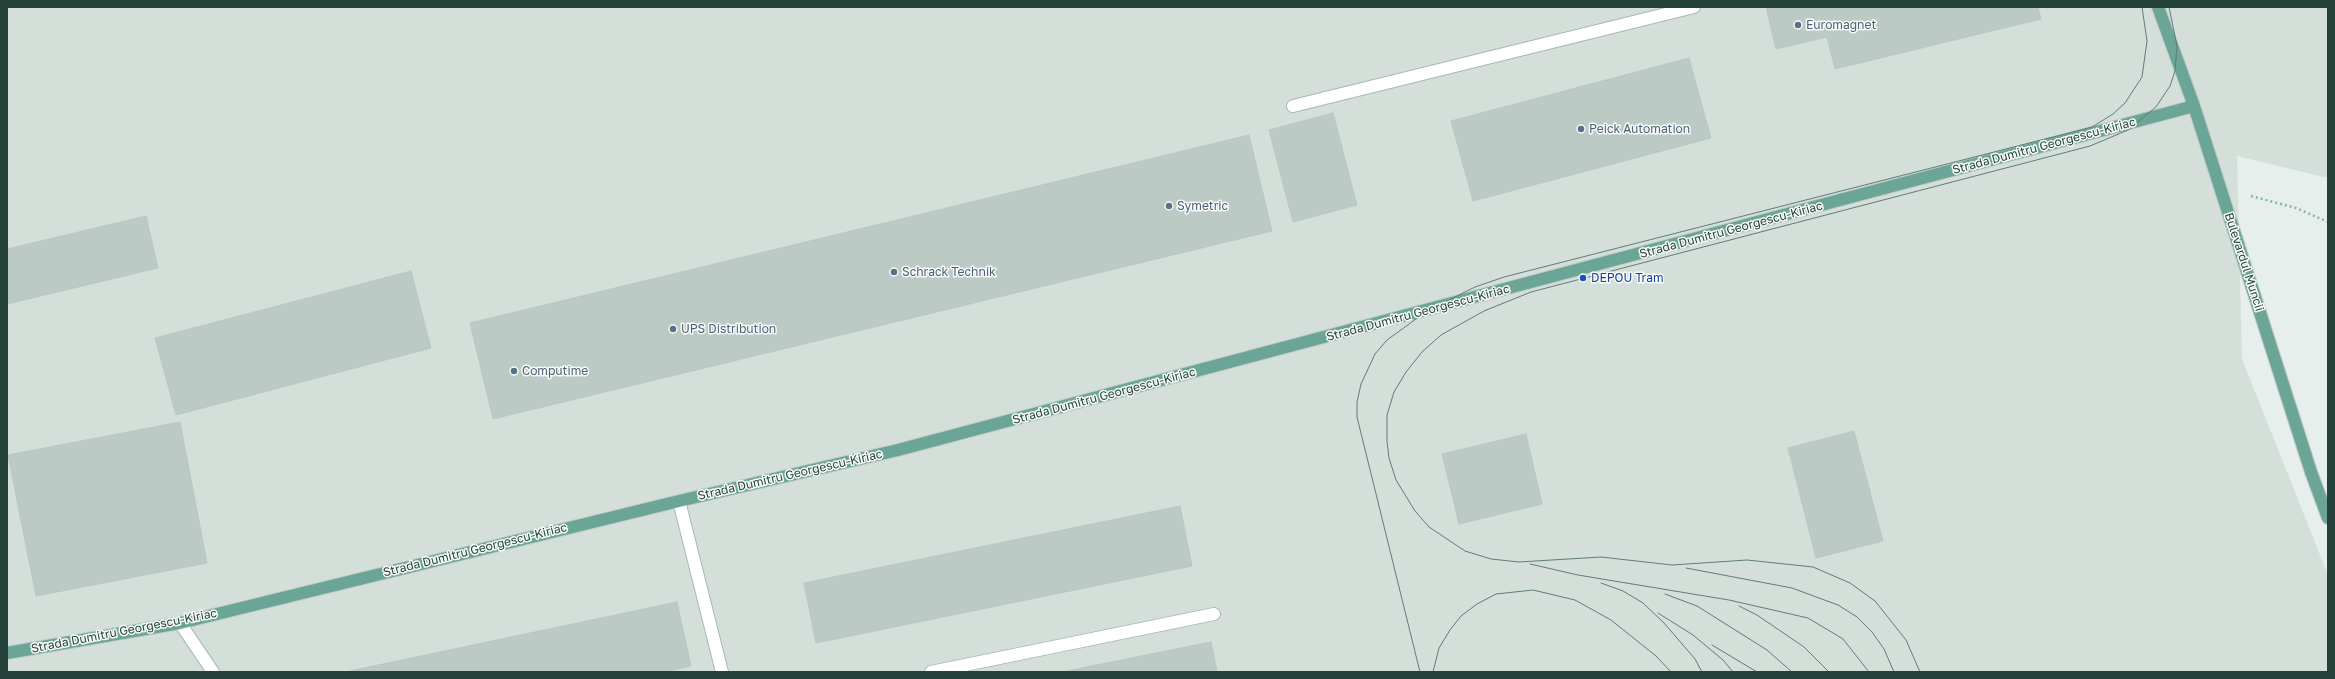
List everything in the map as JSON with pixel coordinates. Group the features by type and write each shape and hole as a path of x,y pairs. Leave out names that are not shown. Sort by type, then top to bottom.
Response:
{"main road":[{"name":"Bulevardul Muncii","path":"2158,7 2194,106 2311,472 2328,518"},
{"name":"Strada Dumitru Georgescu-Kiriac","path":"7,654 180,623 679,501 937,440 2194,106"}],"lane":[{"path":"1294,106 1694,7"},
{"path":"679,501 722,672"},
{"path":"931,672 1214,614"},
{"path":"180,623 213,672"}],"path":[{"path":"2220,188 2296,208 2328,222"}],"shaded area":[{"path":"7,7 2328,7 2328,178 2237,156 2242,359 2328,575 2328,672 7,672"}],"building":[{"path":"1766,7 2038,7 2041,19 1835,69 1827,37 1776,49"},
{"name":"Peick Automation","path":"1689,58 1711,138 1473,201 1451,121"},
{"path":"1333,113 1357,205 1293,222 1269,130"},
{"path":"1249,135 1272,231 493,419 470,323"},
{"path":"146,216 158,268 7,304 7,249"},
{"path":"411,271 431,348 176,415 155,338"},
{"path":"180,422 207,563 36,596 8,455"},
{"path":"1854,431 1883,541 1816,558 1788,448"},
{"path":"1526,434 1542,504 1459,524 1442,454"},
{"path":"1180,506 1192,566 816,643 804,583"},
{"path":"677,602 691,666 665,672 345,672"},
{"path":"1211,642 1217,672 1062,672"}],"tram line":[{"path":"1420,672 1357,417 1357,402 1361,384 1375,354 1387,340 1427,311 1475,287 1504,277 2092,127 2113,114 2125,103 2142,77 2147,41 2142,7"},
{"path":"1920,672 1906,640 1875,601 1850,583 1813,567 1747,560 1672,565 1601,557 1519,562 1491,559 1465,551 1429,527 1415,511 1396,480 1389,458 1387,441 1387,415 1394,392 1406,372 1422,352 1441,335 1484,311 1531,292 2090,146 2128,130 2156,107 2170,86 2175,71 2177,46 2169,7"},
{"path":"1530,564 1578,575 1729,600 1808,618 1843,639 1869,672"},
{"path":"1686,568 1792,588 1838,605 1857,617 1872,632 1884,649 1894,672"},
{"path":"1601,583 1623,591 1643,603 1664,623 1695,659 1702,672"},
{"path":"1433,672 1439,648 1461,616 1477,604 1496,594 1533,590 1575,600 1611,620 1656,656 1671,672"},
{"path":"1665,594 1697,606 1767,650 1792,672"},
{"path":"1739,606 1757,615 1804,647 1829,672"},
{"path":"1658,613 1693,635 1723,660 1733,672"},
{"path":"1712,645 1757,672"}],"place":[{"name":"Euromagnet","path":"1798,25"},
{"name":"Peick Automation","path":"1581,129"},
{"name":"Symetric","path":"1169,206"},
{"name":"Schrack Technik","path":"894,272"},
{"name":"DEPOU Tram","path":"1583,278"},
{"name":"UPS Distribution","path":"673,329"},
{"name":"Computime","path":"514,371"}]}
